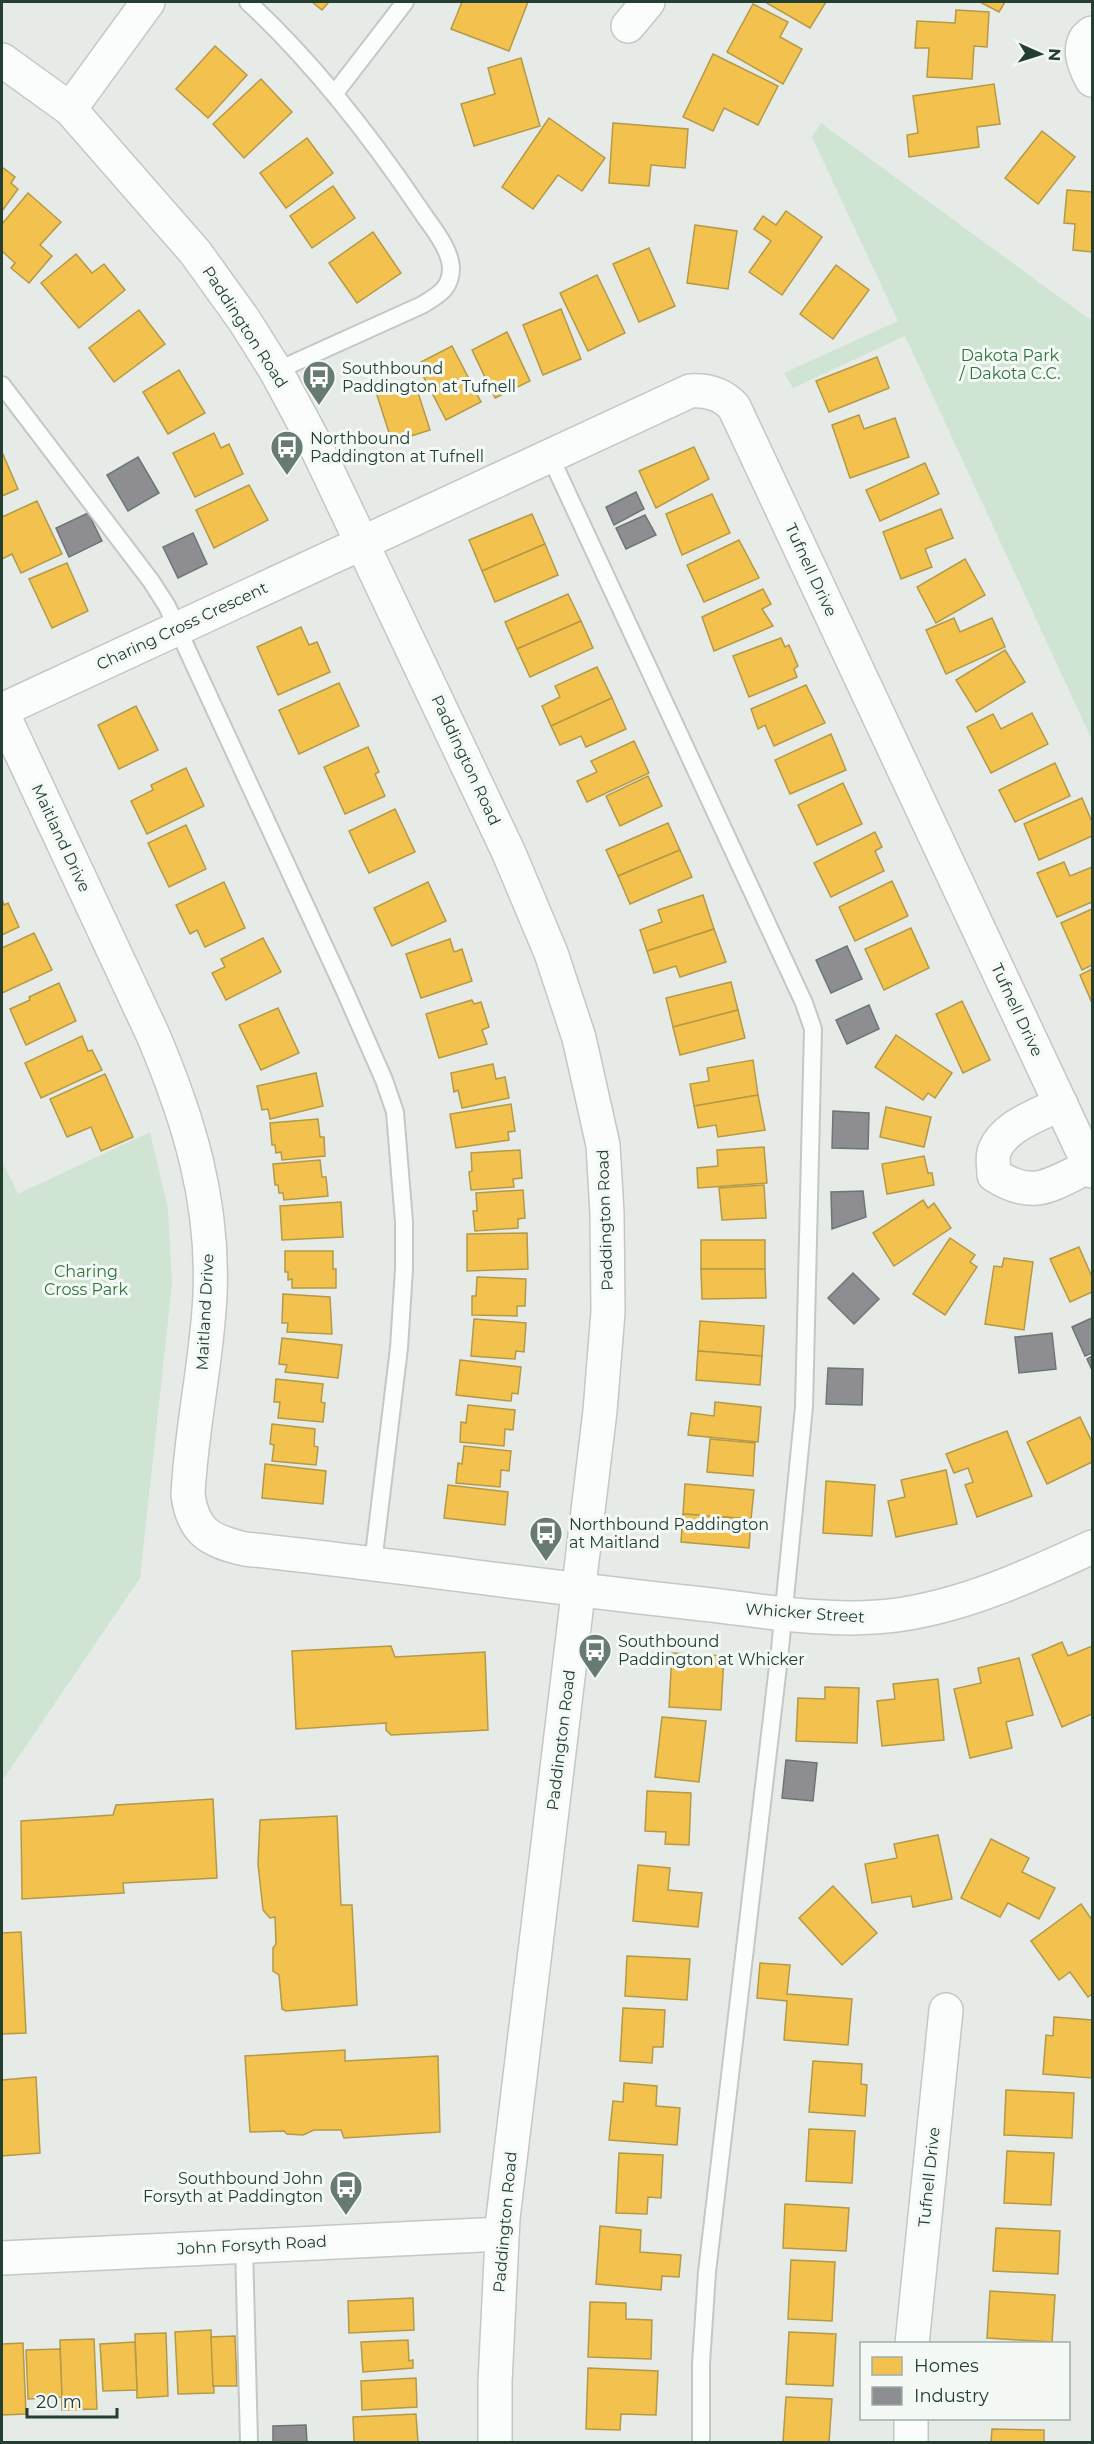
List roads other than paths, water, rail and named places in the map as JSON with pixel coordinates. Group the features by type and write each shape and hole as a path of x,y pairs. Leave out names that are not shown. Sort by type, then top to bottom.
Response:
{"street":[{"path":"70,110 148,2"},
{"path":"1092,33 1088,35 1082,48 1083,66 1092,80"},
{"name":"Paddington Road","path":"2,60 70,110 195,252 244,320 276,371 363,543 508,850 551,953 579,1038 603,1145 607,1213 608,1312 600,1411 502,2234 495,2383 495,2442"},
{"name":"Tufnell Drive","path":"363,543 690,391 701,390 725,398 734,407 1061,1104 1091,1168 1041,1189 1012,1187 994,1175 993,1154 999,1141 1016,1126 1061,1104"},
{"name":"Charing Cross Crescent","path":"2,711 363,543"},
{"name":"Maitland Drive","path":"2,711 153,1035 173,1081 193,1142 202,1181 209,1238 210,1296 189,1474 190,1510 198,1526 208,1537 225,1545 245,1549 579,1589"},
{"name":"Whicker Street","path":"579,1589 784,1613 864,1618 925,1610 994,1591 1092,1547"},
{"name":"Tufnell Drive","path":"912,2342 946,2010"},
{"name":"John Forsyth Road","path":"2,2258 502,2234"},
{"path":"910,2420 911,2442"}],"lane":[{"path":"248,2 303,56 335,93 398,177 447,251 451,267 449,279 442,293 276,371"},
{"path":"335,93 405,2"},
{"path":"2,385 151,580 167,606 344,989 384,1080 395,1112 404,1222 404,1269 399,1348 373,1563"},
{"path":"550,456 800,992 813,1029 807,1357 804,1407 784,1613 707,2272 701,2364 701,2442"},
{"path":"244,2246 249,2442"}],"place":[{"name":"Southbound Paddington at Tufnell","path":"319,406"},
{"name":"Northbound Paddington at Tufnell","path":"287,476"},
{"name":"Northbound Paddington at Maitland","path":"546,1562"},
{"name":"Southbound Paddington at Whicker","path":"595,1679"},
{"name":"Southbound John Forsyth at Paddington","path":"346,2216"}],"park label":[{"name":"Dakota Park / Dakota C.C.","path":"1010,364"},
{"name":"Charing Cross Park","path":"86,1280"}]}
